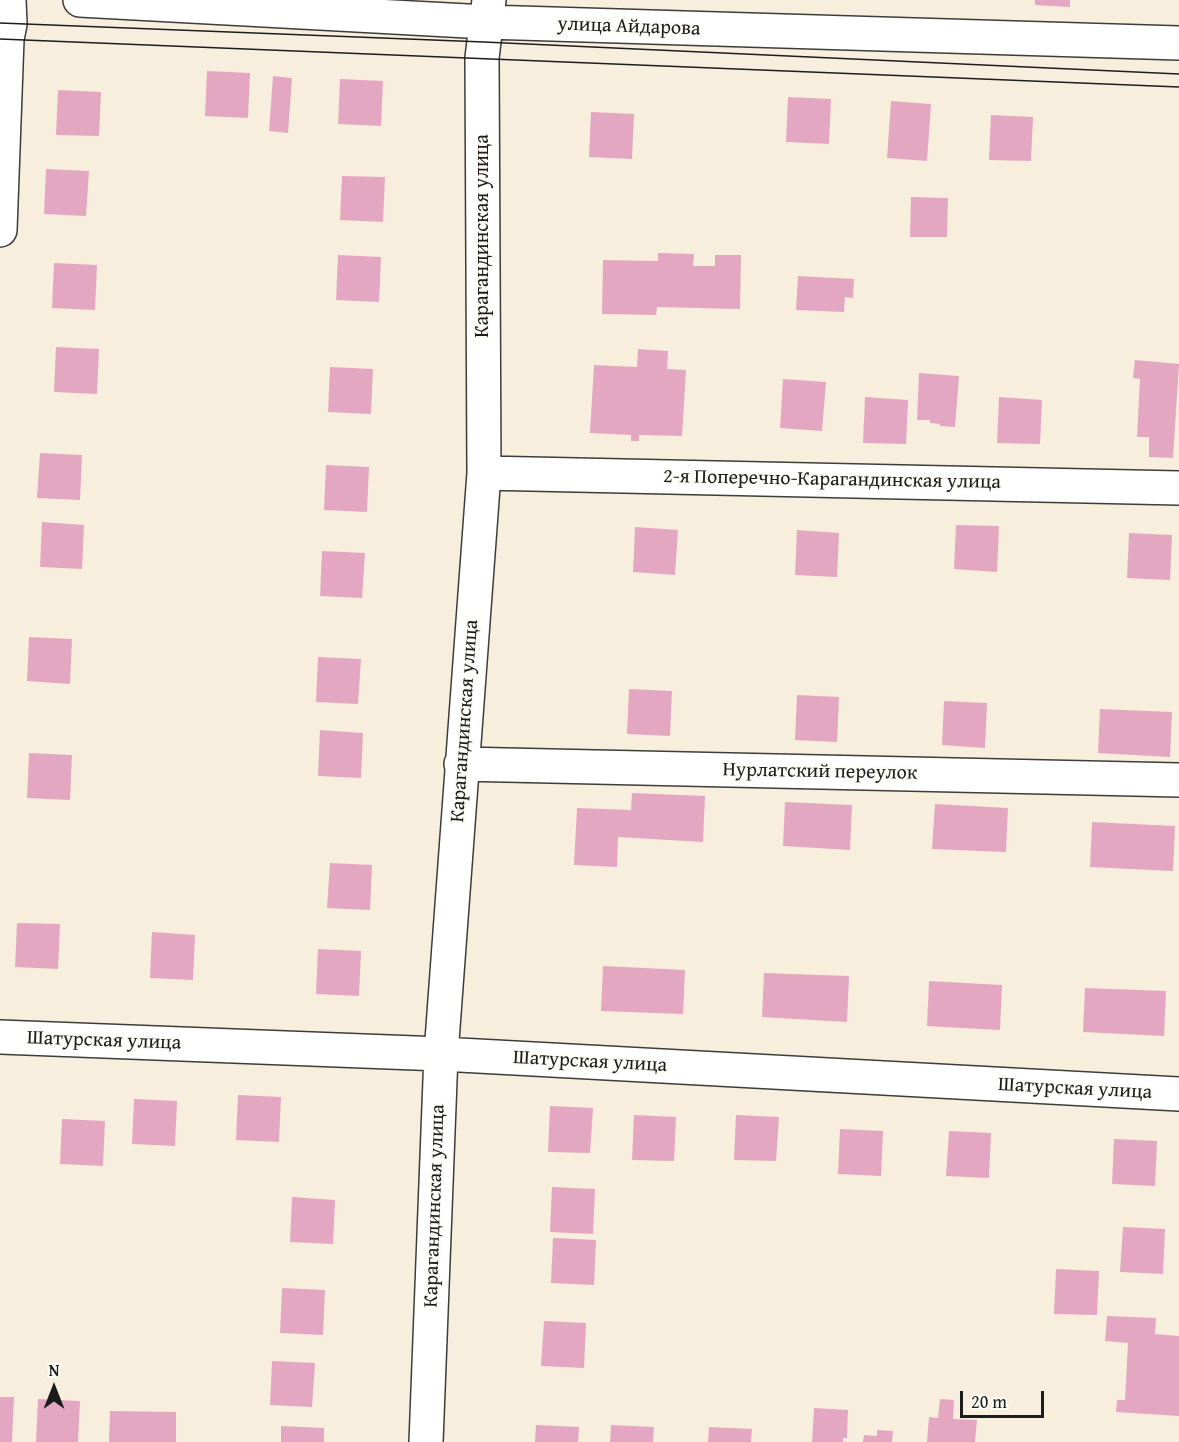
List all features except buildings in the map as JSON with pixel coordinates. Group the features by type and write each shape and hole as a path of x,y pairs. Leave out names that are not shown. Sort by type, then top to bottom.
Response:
{"street":[{"path":"0,230 7,39 10,24 9,0"},
{"name":"улица Айдарова","path":"80,0 488,11 1179,43"},
{"name":"Карагандинская улица","path":"426,1442 441,1054 484,473 482,58 488,11"},
{"name":"2-я Поперечно-Карагандинская улица","path":"484,473 1179,488"},
{"name":"Нурлатский переулок","path":"461,764 1179,780"},
{"name":"Шатурская улица","path":"0,1037 441,1054 1179,1094"}],"tram line":[{"path":"0,23 484,42 1179,74"},
{"path":"0,39 1179,87"}]}
